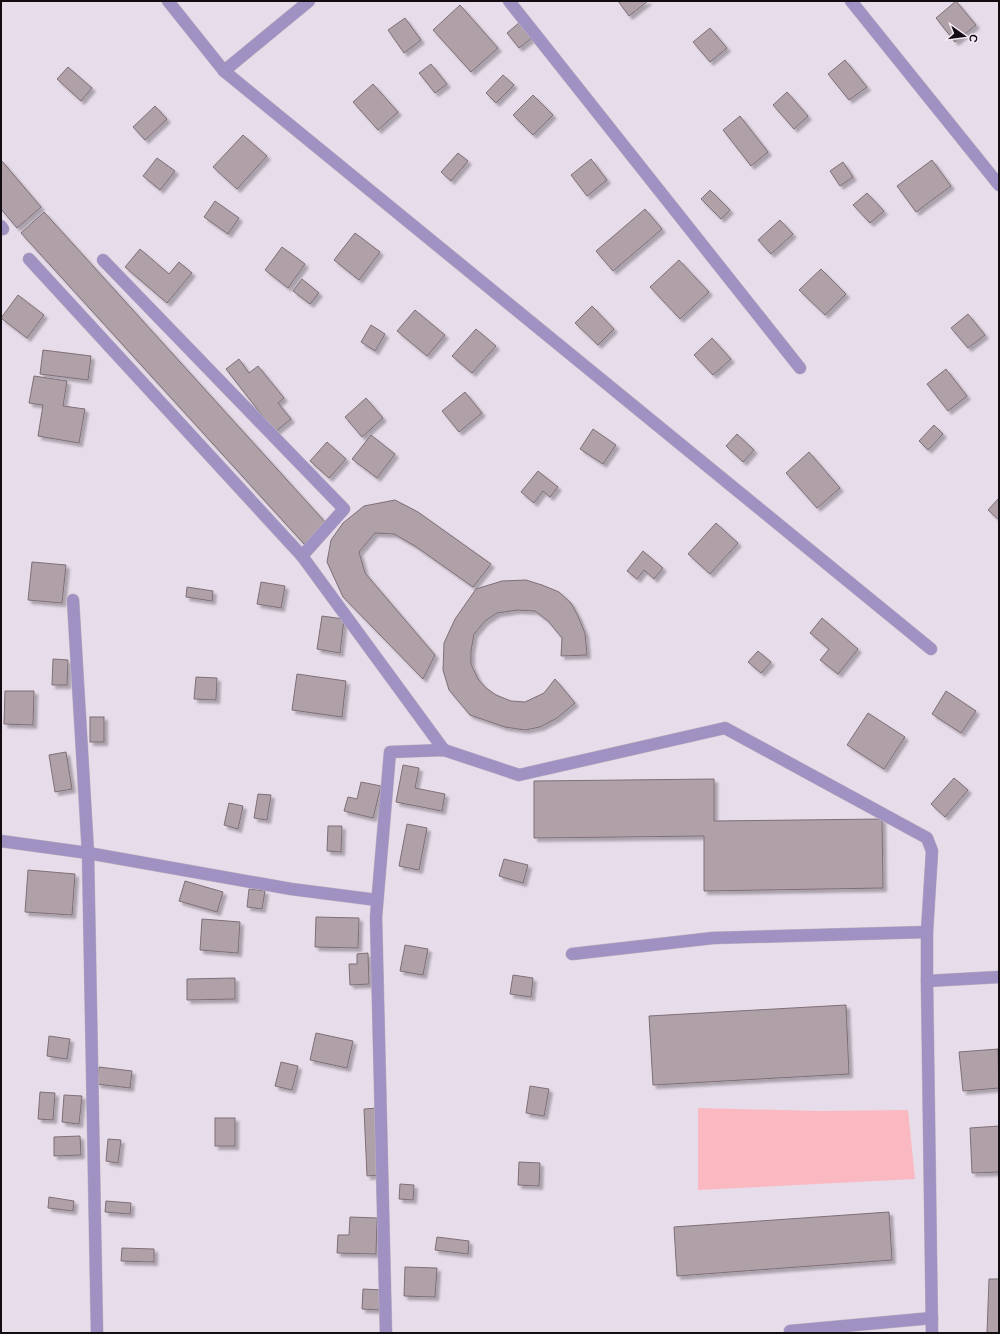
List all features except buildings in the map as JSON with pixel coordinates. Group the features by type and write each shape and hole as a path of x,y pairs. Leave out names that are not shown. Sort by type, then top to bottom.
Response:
{"lane":[{"path":"168,1 224,71 931,649"},
{"path":"224,71 309,1"},
{"path":"509,1 800,368"},
{"path":"851,1 999,185"},
{"path":"29,259 302,556 444,750"},
{"path":"103,260 344,509 302,556"},
{"path":"73,600 88,853 97,1333"},
{"path":"386,1333 376,917 390,752 444,750 519,775 726,728 927,838 932,852 927,932 932,1333"},
{"path":"1,842 88,853 291,889 377,900"},
{"path":"572,954 713,938 927,932"},
{"path":"927,981 999,977"},
{"path":"790,1333 790,1331 932,1318"}],"shaded area":[{"path":"698,1108 818,1111 908,1110 915,1179 698,1190"}]}
